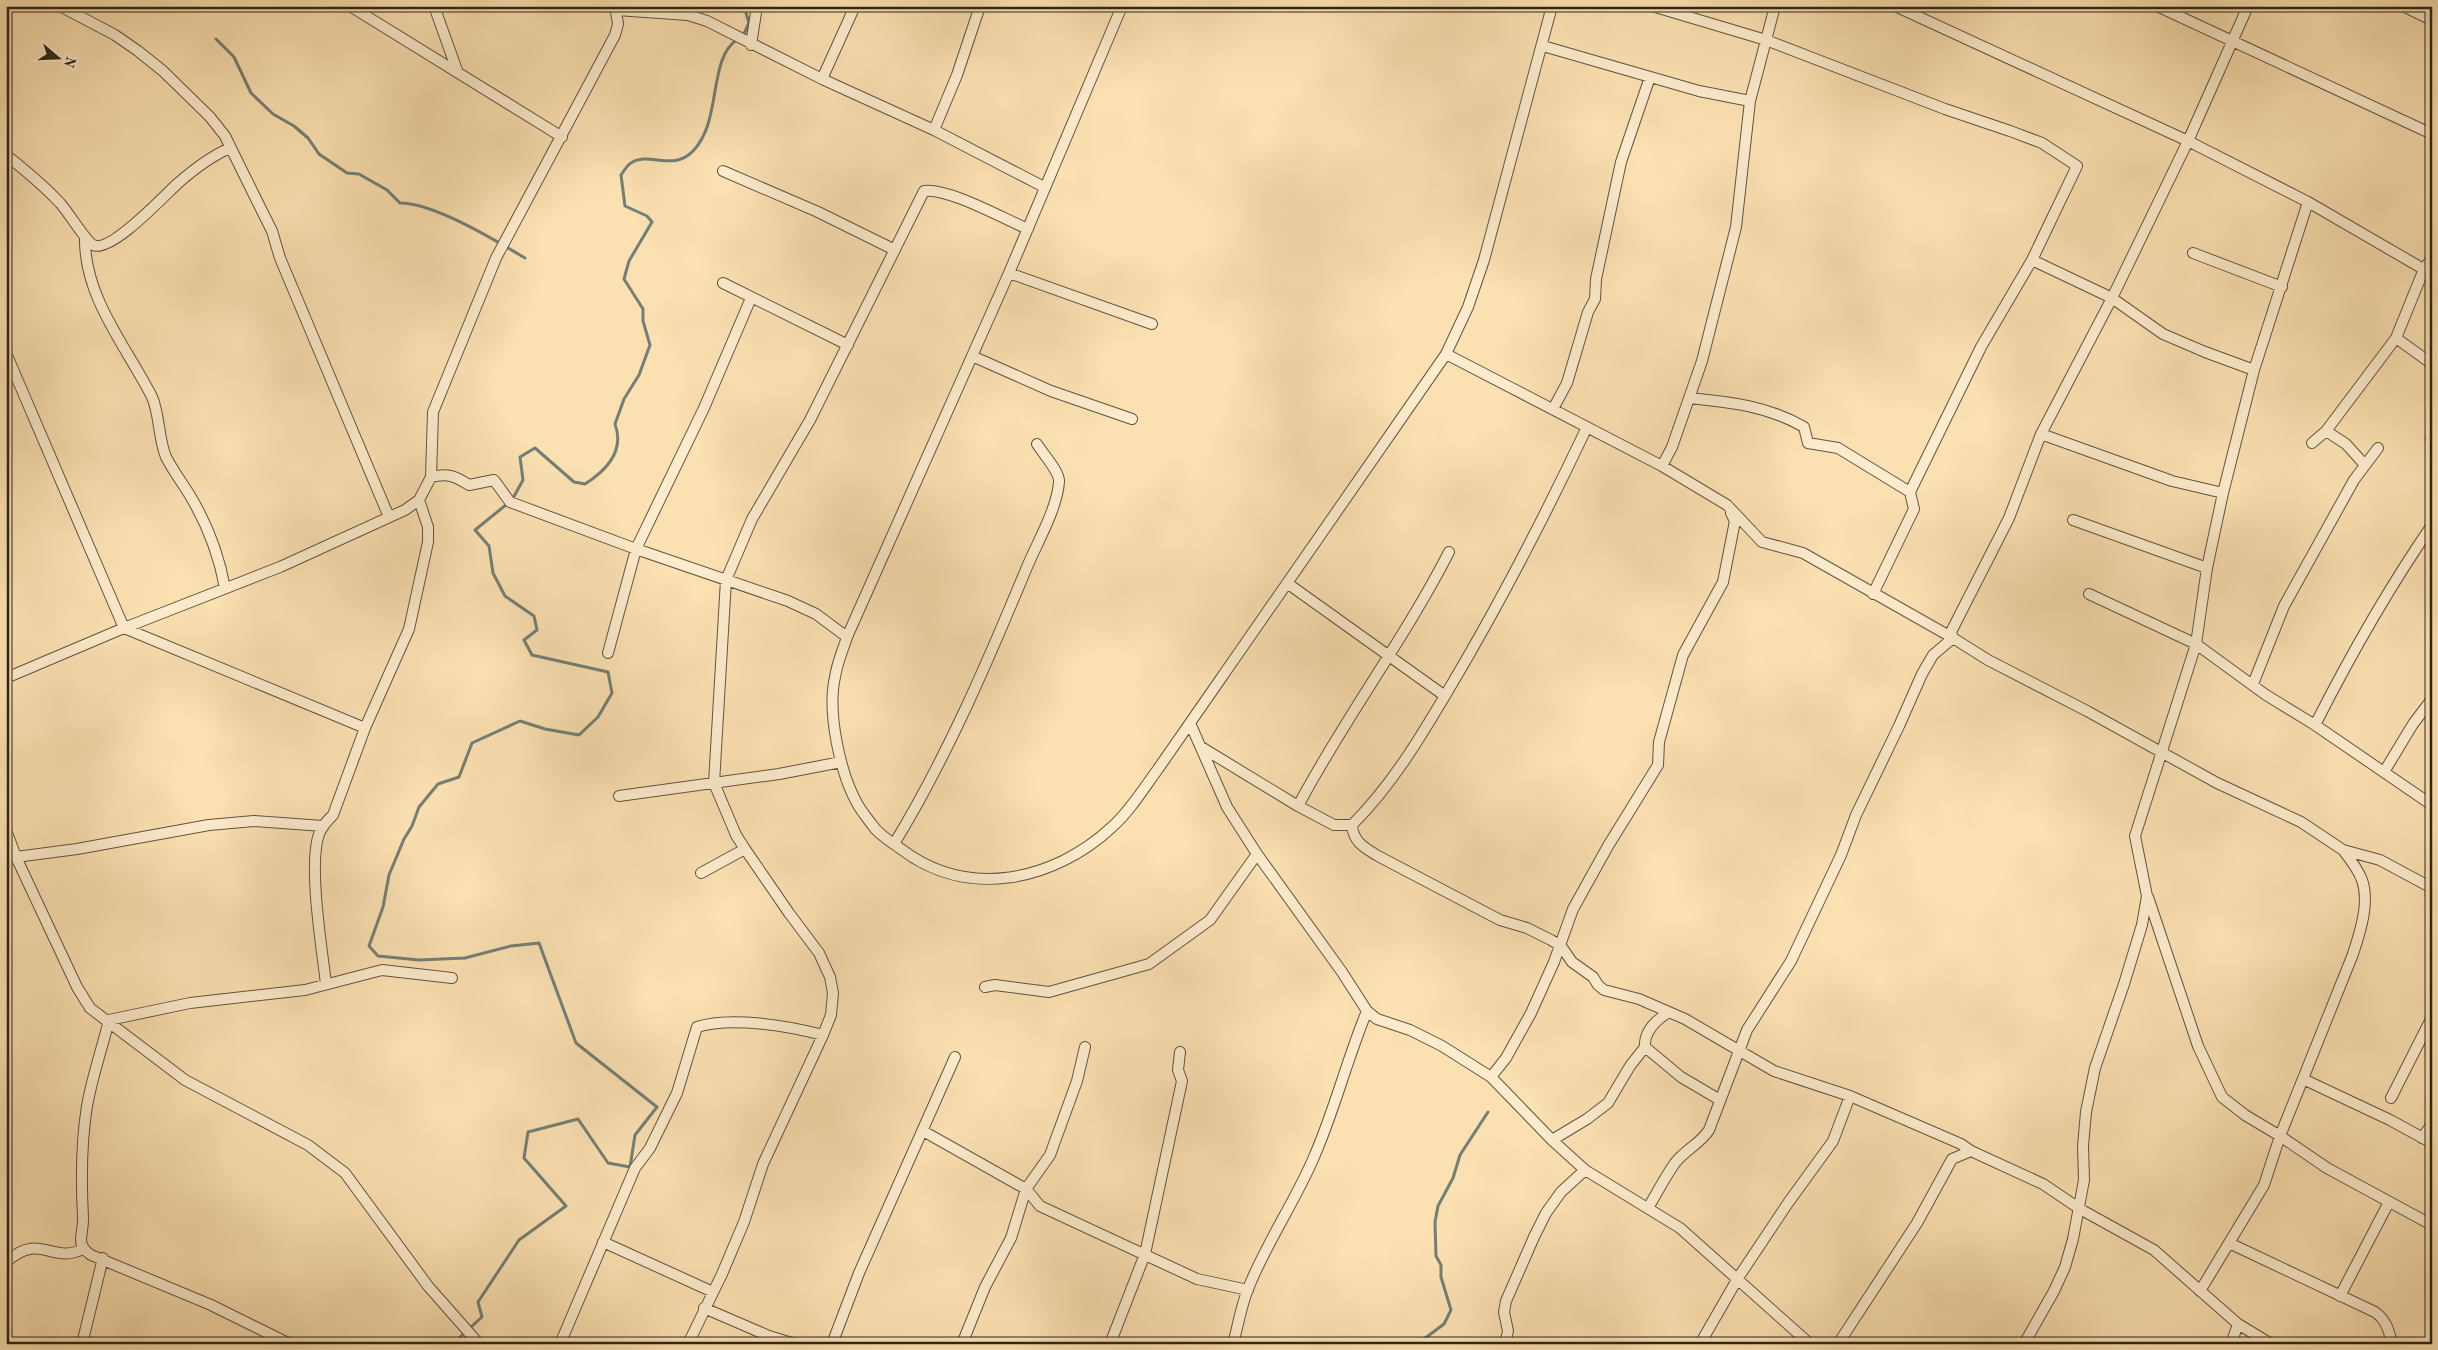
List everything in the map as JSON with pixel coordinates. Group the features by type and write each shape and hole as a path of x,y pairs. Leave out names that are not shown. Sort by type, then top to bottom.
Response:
{"street":[{"path":"60,6 116,35 163,71 210,117 225,136 272,231 280,258 389,517"},
{"path":"350,6 562,137"},
{"path":"434,6 458,73"},
{"path":"748,43 756,6"},
{"path":"822,79 855,6"},
{"path":"934,130 957,75 980,6"},
{"path":"1122,6 1009,273 848,637 834,678 833,708 841,762 857,804 876,830 914,859 934,869 975,880 1002,879 1030,874 1054,865 1084,848 1113,826 1145,787 1446,354 1468,307 1484,260 1543,46 1552,6"},
{"path":"1652,6 1766,40 1945,109 2026,137 2042,144 2077,166 2032,260 1981,347 1910,492 1914,509 1873,594"},
{"path":"1662,466 1672,447 1702,361 1736,227 1750,101 1775,6"},
{"path":"1895,6 2188,141 2308,202 2428,271"},
{"path":"2157,6 2432,134"},
{"path":"1953,638 1952,626 2009,518 2041,434 2112,298 2188,141 2248,6"},
{"path":"2404,6 2432,20"},
{"path":"6,678 124,628 280,567 389,517 419,500 431,477 433,412 502,244 562,137 615,36 618,24 616,8 688,15 722,28 748,43 822,79 934,130 1044,187"},
{"path":"1543,46 1699,91 1750,101"},
{"path":"1554,409 1567,383 1588,312 1595,299 1596,279 1621,162 1650,77"},
{"path":"6,155 31,174 60,203 78,225 85,238 94,246 103,246 127,230 201,165 217,153 230,148"},
{"path":"723,171 818,212 895,250"},
{"path":"688,1344 744,1222 763,1164 823,1035 831,1015 833,993 830,977 819,953 736,835 714,784 726,580 752,519 810,420 924,191 933,190 956,198 1028,229"},
{"path":"2308,202 2254,370 2223,493 2207,568 2196,644 2160,752 2135,836 2147,896 2198,1046 2222,1097 2245,1115 2327,1168 2432,1225"},
{"path":"85,238 88,275 101,306 153,400 166,456 209,530 220,560 225,588"},
{"path":"2193,253 2282,287"},
{"path":"2312,443 2326,431 2396,338 2428,271 2432,258"},
{"path":"2032,260 2112,298 2164,334 2254,370"},
{"path":"1009,273 1152,324"},
{"path":"724,283 848,345"},
{"path":"608,653 636,549 704,408 751,298"},
{"path":"2396,338 2432,364"},
{"path":"6,353 124,628 365,728"},
{"path":"1446,354 1662,466 1727,505 1762,542 1803,553 1953,638 1988,660 2087,711 2217,783 2301,822 2343,850 2380,860 2432,888"},
{"path":"972,356 1051,391 1132,419"},
{"path":"1689,398 1740,403 1786,416 1804,427 1808,443 1838,448 1910,492"},
{"path":"1201,747 1298,806 1334,825 1352,825 1378,800 1445,696 1479,638 1587,427"},
{"path":"2326,431 2346,444 2364,464"},
{"path":"2041,434 2172,481 2223,493"},
{"path":"894,844 939,764 1016,594 1053,506 1059,476 1037,444"},
{"path":"2253,684 2284,606 2364,464 2378,448"},
{"path":"431,477 444,474 453,475 470,485 494,480 510,502 636,549 788,601 816,614 848,637"},
{"path":"326,984 319,916 316,851 323,826 333,815 365,728 409,630 428,542 428,528 419,500"},
{"path":"1491,1077 1506,1058 1531,1013 1561,946 1573,909 1608,846 1658,765 1659,742 1683,656 1723,582 1735,521 1727,505"},
{"path":"2073,520 2207,568"},
{"path":"2315,725 2344,667 2385,597 2432,525"},
{"path":"1298,806 1318,768 1353,716 1432,585 1449,552"},
{"path":"1287,583 1445,696"},
{"path":"2089,594 2196,644 2266,695 2315,725 2432,805"},
{"path":"1648,1208 1676,1163 1689,1148 1704,1139 1709,1130 1747,1030 1791,961 1922,674 1933,655 1953,638"},
{"path":"2384,772 2413,724 2432,699"},
{"path":"1190,723 1226,808 1256,854 1342,972 1367,1011 1377,1019 1410,1030 1442,1046 1491,1077 1552,1140 1585,1170 1680,1228 1810,1344"},
{"path":"619,796 714,784 841,762"},
{"path":"16,857 77,849 209,825 254,821 323,826"},
{"path":"1352,825 1353,835 1359,844 1378,856 1500,920 1527,928 1561,946 1572,962 1593,977 1604,990 1639,999 1720,1038 1762,1065 1788,1076 1850,1096 1961,1144 1971,1151 2043,1184 2080,1209 2154,1250 2238,1324 2271,1344"},
{"path":"6,830 16,857 76,987 90,1008 109,1020 185,1080 308,1145 345,1173 428,1286 479,1344"},
{"path":"701,873 745,849"},
{"path":"2200,1291 2229,1243 2238,1224 2264,1185 2280,1136 2362,926 2363,880 2343,850"},
{"path":"985,987 994,985 1049,992 1149,964 1210,920 1256,854"},
{"path":"2024,1344 2054,1291 2065,1267 2080,1209 2084,1180 2083,1146 2086,1112 2095,1068 2127,976 2142,925 2147,896"},
{"path":"109,1020 190,1003 305,990 382,970 452,978"},
{"path":"1233,1344 1248,1290 1271,1238 1299,1191 1314,1159 1330,1119 1351,1048 1367,1011"},
{"path":"1552,1140 1587,1119 1608,1103 1630,1066 1645,1048 1645,1040 1649,1031 1660,1017 1668,1012"},
{"path":"2391,1098 2432,1017"},
{"path":"109,1020 88,1104 83,1136 81,1174 83,1220 80,1241 83,1249 91,1255 211,1305 290,1344"},
{"path":"560,1344 635,1168 650,1148 678,1093 698,1027 709,1023 784,1026 823,1035"},
{"path":"962,1344 985,1287 1011,1238 1026,1189 1050,1155 1077,1081 1085,1047"},
{"path":"1645,1048 1680,1077 1720,1100"},
{"path":"1110,1344 1145,1254 1182,1081 1178,1070 1180,1052"},
{"path":"832,1344 860,1273 955,1057"},
{"path":"2303,1079 2390,1120 2427,1140 2432,1124"},
{"path":"1700,1344 1738,1278 1788,1203 1833,1141 1850,1096"},
{"path":"924,1131 1026,1189 1040,1206 1198,1279 1248,1290"},
{"path":"1838,1344 1917,1223 1952,1158 1971,1151"},
{"path":"1505,1344 1508,1331 1504,1312 1506,1301 1534,1237 1546,1213 1560,1192 1585,1170"},
{"path":"2340,1296 2390,1202"},
{"path":"604,1242 713,1292"},
{"path":"2229,1243 2382,1317 2392,1344"},
{"path":"6,1262 28,1248 69,1255 83,1249"},
{"path":"82,1344 102,1258"},
{"path":"704,1308 760,1332 795,1344"},
{"path":"2231,1344 2238,1324"}],"waterway":[{"path":"743,36 749,23 744,6"},
{"path":"216,39 234,57 251,93 273,114 294,126 308,138 319,154 347,173 359,174 387,190 400,203 430,209 447,216 525,258"},
{"path":"456,1344 462,1335 482,1317 478,1302 519,1240 566,1206 524,1158 528,1132 578,1119 608,1163 630,1167 635,1135 657,1107 576,1043 539,943 511,946 465,958 419,960 378,956 369,946 383,907 389,875 419,807 438,784 459,777 472,743 520,721 545,729 579,735 598,717 612,693 608,672 532,655 524,640 537,630 534,616 505,596 493,573 489,546 475,530 512,500 523,480 520,457 535,448 574,482 585,484 600,473 612,459 618,443 615,424 624,399 639,375 650,345 643,321 643,309 624,279 629,261 652,222 647,216 625,206 621,175 630,164 638,160 677,160 693,151 702,138 708,123 722,60 728,48 738,39"},
{"path":"1421,1344 1424,1339 1444,1324 1451,1310 1441,1277 1441,1265 1436,1256 1435,1222 1438,1206 1453,1178 1460,1155 1488,1112"}]}
